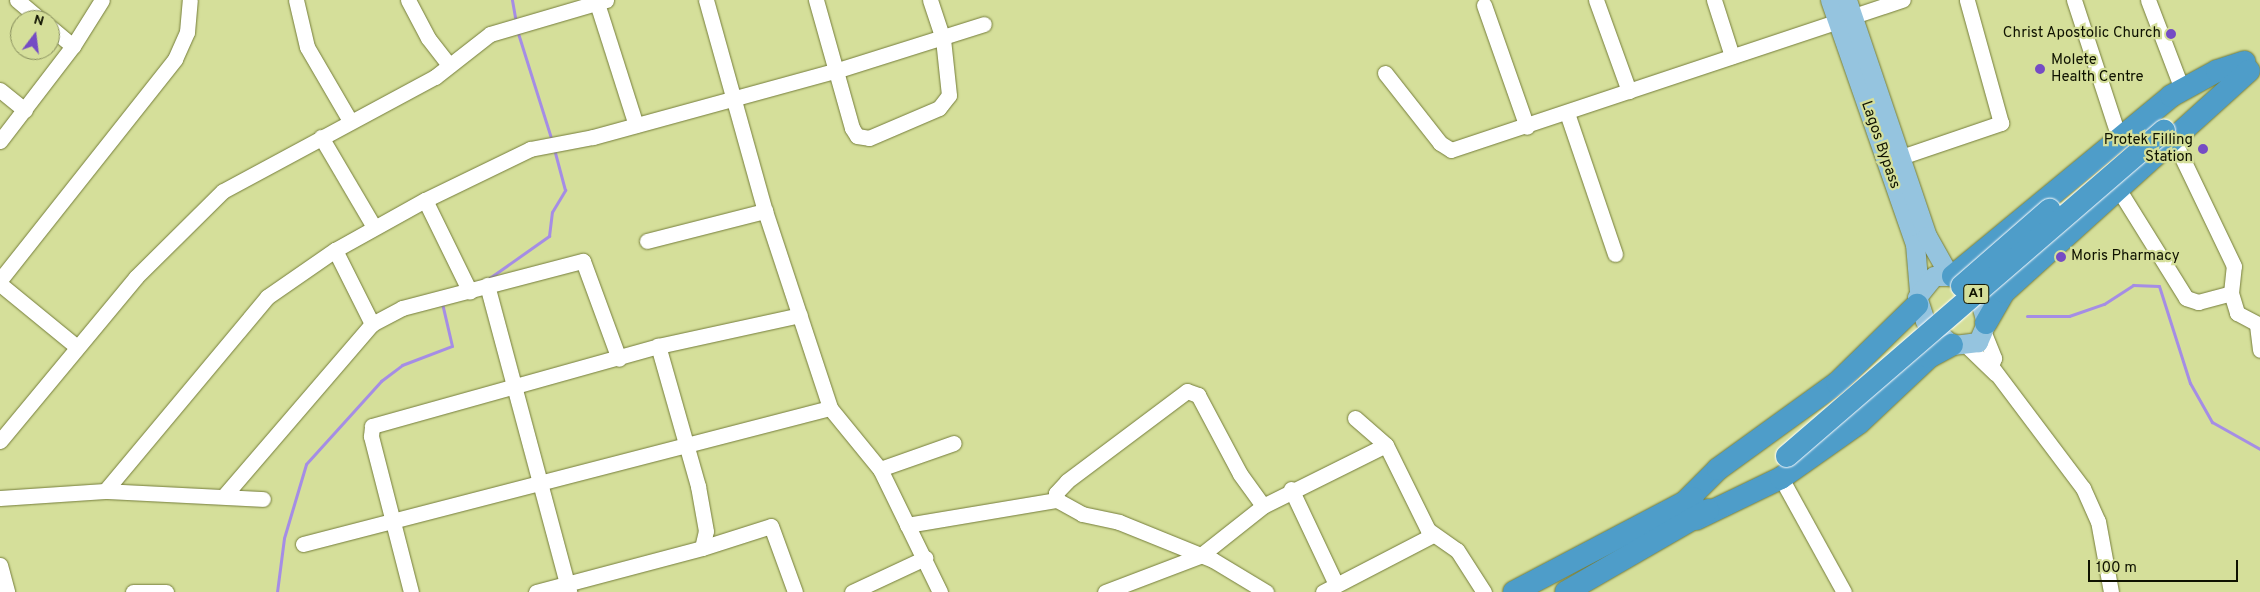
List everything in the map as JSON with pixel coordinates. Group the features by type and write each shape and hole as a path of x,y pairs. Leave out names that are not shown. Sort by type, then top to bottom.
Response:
{"highway":[{"path":"1950,275 2182,89 2254,64"},
{"name":"A1","path":"1566,592 1782,450 2254,64"},
{"path":"1985,328 2004,292 2067,235 2167,135"},
{"path":"1689,512 1718,469 1837,383 1918,298"},
{"path":"1689,512 1781,478 1859,423 1929,357 1959,346"},
{"name":"A1","path":"1514,592 1689,512"}],"main road":[{"name":"Lagos Bypass","path":"1830,0 1846,13 1901,157 1933,251 1950,275"},
{"name":"Lagos Bypass","path":"1846,13 1915,244 1918,298"},
{"path":"1950,275 1979,296 1985,328 1959,346 1932,331 1918,298 1934,276 1950,275"}],"street":[{"path":"17,0 29,10"},
{"path":"0,141 73,46 102,0"},
{"path":"0,280 175,59 187,32 190,0"},
{"path":"296,0 307,47 350,122"},
{"path":"408,0 428,38 448,65"},
{"path":"706,0 764,211 830,408 880,469 940,592"},
{"path":"816,0 852,128 857,136 869,138 899,128 945,102 950,84 943,39 930,0"},
{"path":"1596,0 1629,91"},
{"path":"1714,0 1732,56"},
{"path":"1385,73 1440,143 1451,150 1527,128 1732,56 1846,13 1903,0"},
{"path":"1901,157 2001,123 1967,0"},
{"path":"2074,0 2119,138"},
{"path":"2148,0 2182,89"},
{"path":"0,441 136,277 209,203 448,65 482,39 507,28 599,1 636,125"},
{"path":"1484,6 1527,128"},
{"path":"105,490 267,297 335,250 374,227 530,149 636,125 835,71 943,39 984,24"},
{"path":"60,35 73,46"},
{"path":"0,90 25,110"},
{"path":"1567,113 1615,254"},
{"path":"1991,366 1998,354 1994,332 2006,302 2067,235 2122,195 2167,135 2234,266 2231,293 2237,313 2258,325 2260,350"},
{"path":"321,137 374,227"},
{"path":"2122,195 2186,298 2198,302 2231,293"},
{"path":"425,200 470,292"},
{"path":"647,241 764,211"},
{"path":"335,250 372,324"},
{"path":"224,496 372,324 402,308 470,292 584,261 619,359"},
{"path":"0,284 77,347"},
{"path":"488,286 568,588"},
{"path":"411,592 396,521 371,436 372,426 619,359 658,346 800,315"},
{"path":"1985,328 1994,358 1991,366"},
{"path":"658,346 687,446 706,531 702,548"},
{"path":"1959,346 2008,386"},
{"path":"1991,366 2084,488 2098,521 2111,592"},
{"path":"1057,500 1056,493 1067,481 1186,392 1198,395 1240,474 1264,506"},
{"path":"303,544 541,485 830,408"},
{"path":"1355,418 1386,445 1432,535 1457,550 1484,592"},
{"path":"880,469 954,443"},
{"path":"1105,592 1200,556 1264,506 1291,489 1386,445"},
{"path":"1781,478 1844,592"},
{"path":"1291,489 1336,584"},
{"path":"0,498 105,490 263,499"},
{"path":"907,525 1057,500 1200,556 1260,588"},
{"path":"536,592 568,588 771,526 795,592"},
{"path":"1323,592 1432,535"},
{"path":"852,592 925,558"},
{"path":"0,565 6,592"},
{"path":"1240,592 1260,588"},
{"path":"133,592 166,592"}],"waterway":[{"path":"512,0 516,22"},
{"path":"517,30 552,141"},
{"path":"488,279 549,236 552,212 565,190 554,149"},
{"path":"2027,316 2069,316 2104,304 2133,285 2159,286 2190,383 2212,422 2260,449"},
{"path":"277,592 284,538 306,464 381,381 402,365 452,346 442,303"}],"place":[{"name":"Christ Apostolic Church","path":"2171,34"},
{"name":"Molete Health Centre","path":"2040,69"},
{"name":"Protek Filling Station","path":"2203,149"},
{"name":"Moris Pharmacy","path":"2061,257"}]}
